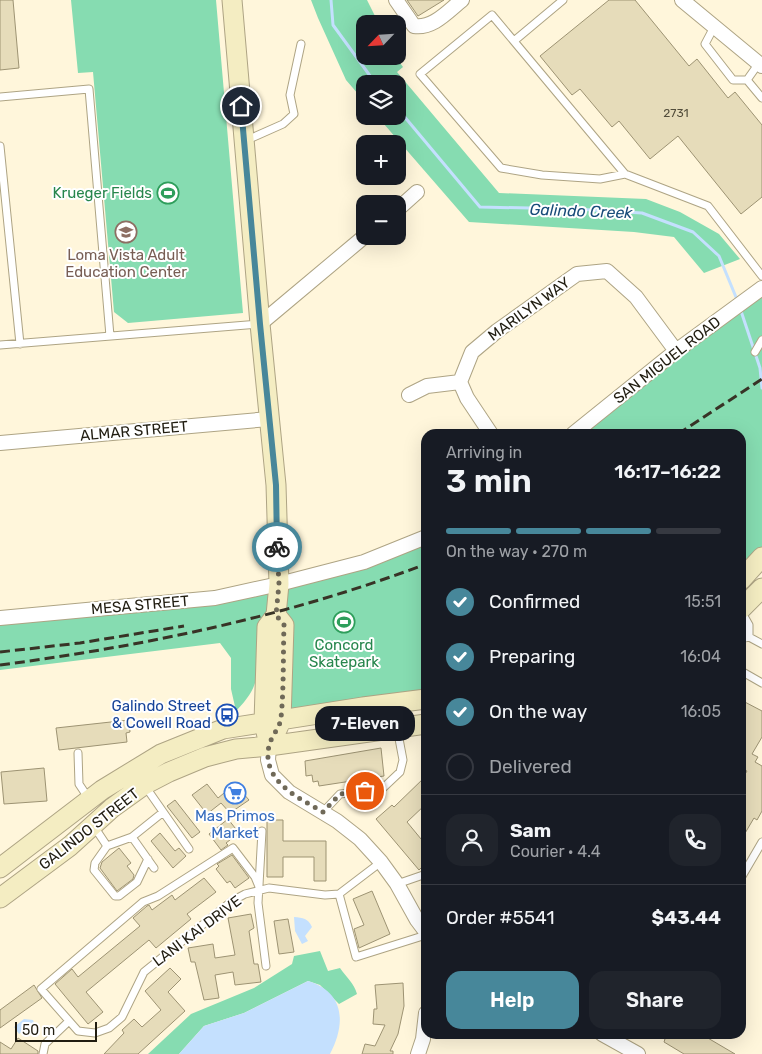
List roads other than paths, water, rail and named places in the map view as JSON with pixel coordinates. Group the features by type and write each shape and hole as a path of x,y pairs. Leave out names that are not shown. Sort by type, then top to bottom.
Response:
{"main road":[{"path":"232,0 276,485 279,584 276,615 267,626 272,722 269,746"},
{"path":"746,575 762,557"},
{"path":"746,605 762,588"},
{"name":"GALINDO STREET","path":"0,868 102,790 161,754 223,729 421,700"},
{"name":"GALINDO STREET","path":"7,892 70,846 112,808 144,785 205,757 236,748 269,746 421,725"},
{"path":"7,892 12,872 29,845"}],"street":[{"path":"396,0 414,26 421,27 429,26 462,0"},
{"path":"682,0 761,64"},
{"path":"406,202 417,192"},
{"path":"260,324 356,244"},
{"name":"MARILYN WAY","path":"460,382 472,352 497,331 577,274 607,271 636,298 676,351"},
{"name":"SAN MIGUEL ROAD","path":"579,429 676,351 762,288"},
{"path":"409,395 427,386 460,382 467,398 488,429"},
{"name":"ALMAR STREET","path":"0,443 269,419"},
{"path":"279,584 364,562 421,539"},
{"name":"MESA STREET","path":"0,618 215,598 279,584"},
{"path":"269,746 268,760 272,775 290,792 338,821 360,839 381,862 397,884 421,926"},
{"path":"418,1054 423,1039"},
{"path":"611,1039 638,1054"}],"lane":[{"path":"514,41 563,0"},
{"path":"625,174 600,179 542,175 501,168 420,74 492,15 625,174 708,206 762,276"},
{"path":"714,26 705,44 732,80 747,80 761,64"},
{"path":"244,141 283,124 294,114 290,95 301,44"},
{"path":"747,80 762,98"},
{"path":"0,98 89,89 110,336"},
{"path":"0,146 20,344"},
{"path":"0,345 260,324"},
{"path":"755,352 762,340"},
{"path":"746,619 749,625 746,635"},
{"path":"746,638 762,644"},
{"path":"746,674 762,683"},
{"path":"323,812 340,794 382,789 400,772 403,760 397,728"},
{"path":"78,753 79,784 90,800"},
{"path":"144,785 189,849"},
{"path":"148,859 137,882 120,896 114,896 94,870 95,863 107,846 132,837 162,813"},
{"path":"93,825 107,846"},
{"path":"262,831 258,903 266,966"},
{"path":"132,837 154,868"},
{"path":"746,869 762,842"},
{"path":"44,1054 45,1044 69,1021 41,988 143,902 158,896 233,848 255,877 260,889"},
{"path":"381,862 339,894 356,958 421,935"},
{"path":"397,884 421,876"},
{"name":"LANI KAI DRIVE","path":"69,1021 78,1031 95,1033 109,1028 122,1017 144,972 232,901 245,894 269,888 325,895 339,894"}],"water":[{"path":"294,917 305,919 312,927 305,936 308,941 302,944 295,931"},
{"path":"308,981 320,986 329,993 339,1010 339,1031 330,1054 179,1054 204,1026 244,1013"},
{"path":"24,1019 33,1020 35,1026 32,1029 25,1029 19,1034 14,1027"}],"waterway":[{"name":"Galindo Creek","path":"331,0 333,25 369,75"},
{"name":"Galindo Creek","path":"406,119 480,207 575,209 642,213 693,232 719,256 738,302"},
{"name":"Galindo Creek","path":"740,308 760,368 762,388"}],"railway":[{"path":"686,429 762,379"},
{"path":"0,665 108,649 216,627 322,599 421,566"},
{"path":"0,652 80,643 184,626"}],"place":[{"name":"Krueger Fields","path":"168,193"},
{"name":"Loma Vista Adult Education Center","path":"126,232"},
{"name":"Concord Skatepark","path":"344,622"},
{"name":"Galindo Street & Cowell Road","path":"227,715"},
{"name":"7-Eleven","path":"365,791"},
{"name":"Mas Primos Market","path":"235,793"}]}
